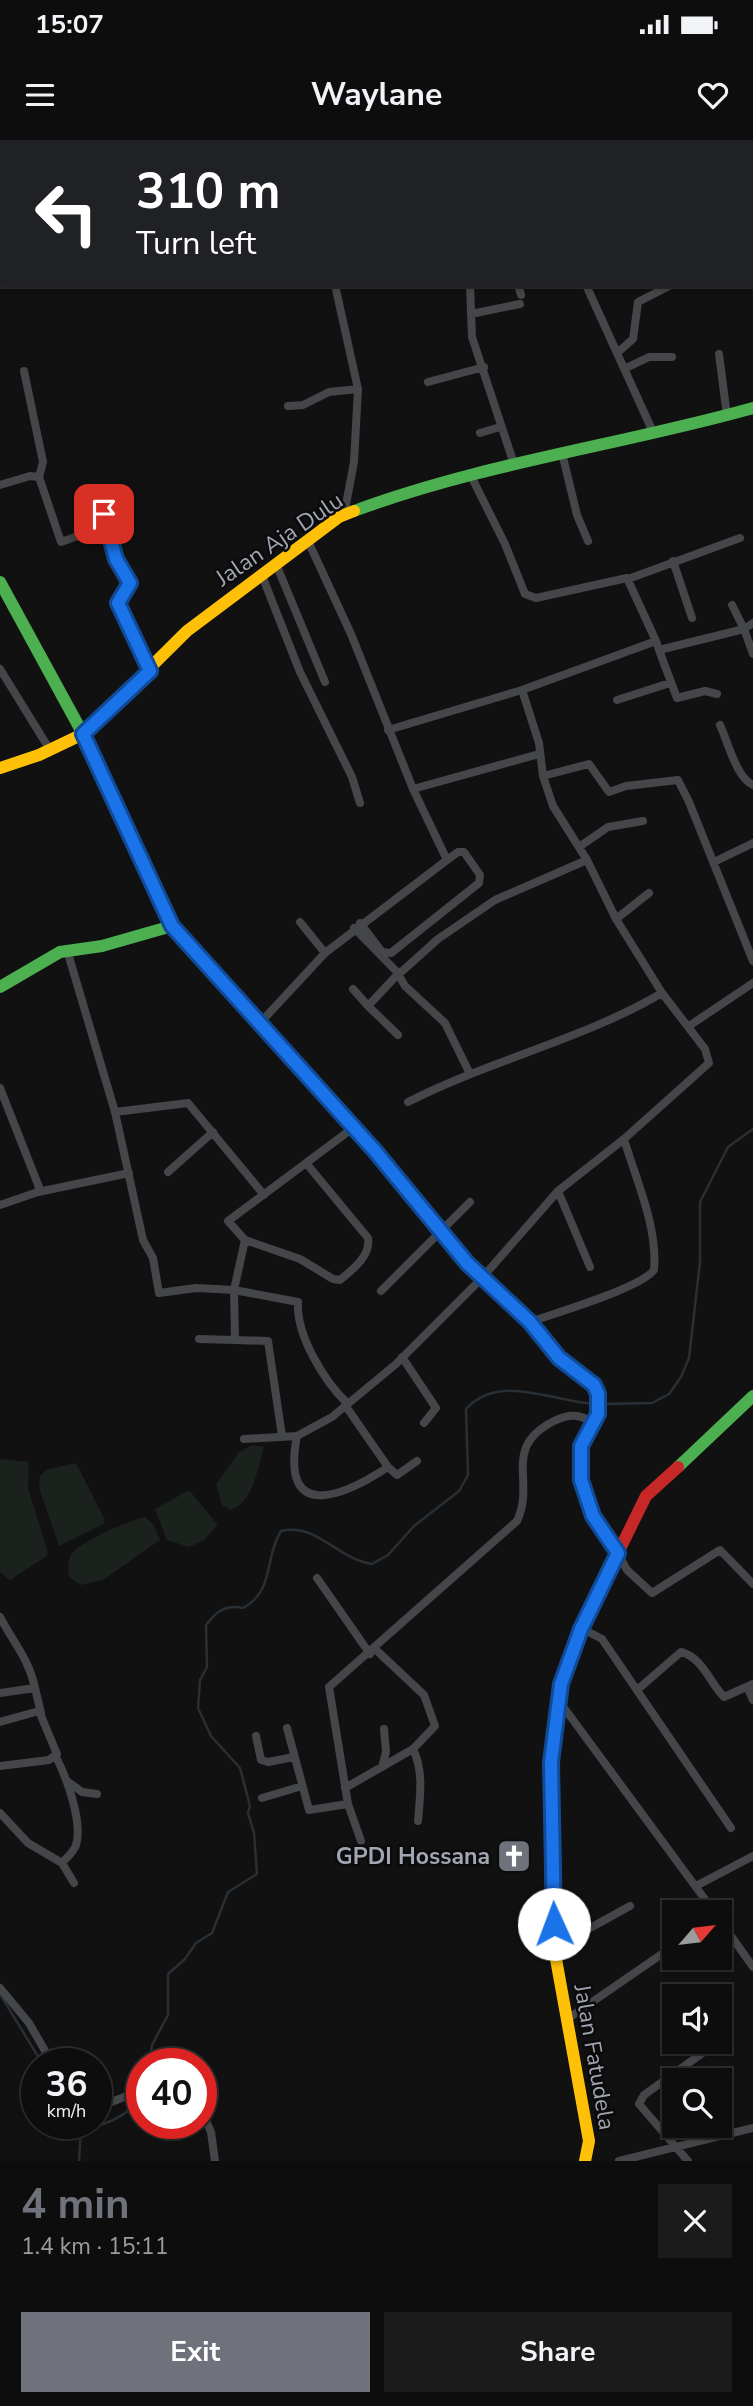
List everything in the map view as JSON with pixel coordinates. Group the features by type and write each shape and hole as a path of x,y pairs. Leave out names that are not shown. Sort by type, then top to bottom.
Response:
{"street":[{"path":"335,287 358,389 354,462 344,515"},
{"path":"470,287 472,337 514,464"},
{"path":"519,287 521,295"},
{"path":"587,287 653,432"},
{"path":"617,352 633,339 638,302 667,287"},
{"path":"471,314 520,304"},
{"path":"719,354 727,416"},
{"path":"624,369 649,357 672,357"},
{"path":"428,382 484,368"},
{"path":"24,371 43,461 39,477 61,542 81,535 84,514 97,509 104,514 116,559 130,583 118,603 150,671"},
{"path":"288,406 303,405 329,392 358,389"},
{"name":"Jalan Aja Dulu","path":"0,768 50,750 83,734 150,671 187,631 261,573 344,515 403,494 514,464 753,408"},
{"path":"480,433 500,427"},
{"path":"562,453 577,515 588,541"},
{"path":"0,485 30,476 39,477"},
{"path":"471,476 505,544 520,587 527,596 536,598 621,578 628,579 740,538"},
{"path":"308,541 351,634 413,789 447,860"},
{"path":"673,561 692,618"},
{"path":"276,564 325,682"},
{"path":"261,573 300,672 352,777 360,803"},
{"path":"628,579 679,699 705,691 717,694"},
{"path":"0,582 83,734 172,926 353,1128 482,1279 530,1322 559,1358 591,1382 598,1394 596,1419 581,1446 582,1489 599,1527 627,1570 652,1594 720,1550 753,1584"},
{"path":"732,605 753,654"},
{"path":"388,730 522,690 657,645 744,629 753,623"},
{"path":"0,669 50,750"},
{"path":"617,700 670,682"},
{"path":"244,1439 297,1437 332,1417 402,1357 482,1279 558,1191 624,1139 708,1065 705,1049 662,993 616,919 587,860 553,806 543,776 539,743 522,690"},
{"path":"720,725 749,782"},
{"path":"413,789 474,769 539,754"},
{"path":"543,776 589,764 609,792 626,786 678,780 753,961"},
{"path":"579,847 608,827 643,821"},
{"path":"714,862 751,844 753,854"},
{"path":"260,1023 324,953 357,926 458,852 464,852 480,876 478,883 391,953 382,952 357,926"},
{"path":"368,1006 398,974 438,939 495,900 587,860"},
{"path":"616,919 649,893"},
{"path":"300,922 324,953"},
{"path":"0,987 50,956 67,950 102,946 172,926"},
{"path":"357,926 405,986 445,1023 469,1072"},
{"path":"67,950 116,1112 128,1173 160,1293 196,1288 234,1290 298,1302 300,1320 311,1350 388,1467 397,1475 417,1461"},
{"path":"689,1026 753,983"},
{"path":"353,989 398,1035"},
{"path":"408,1102 469,1072 570,1036 662,993"},
{"path":"0,1088 38,1184 38,1192"},
{"path":"116,1112 188,1103 264,1195"},
{"path":"306,1163 368,1238 369,1245 356,1266 340,1280 333,1279 300,1259 245,1240 228,1221 353,1128"},
{"path":"168,1172 213,1132"},
{"path":"530,1322 622,1289 652,1273 655,1254 648,1220 624,1139"},
{"path":"0,1205 38,1192 128,1173"},
{"path":"558,1191 564,1212 590,1267"},
{"path":"381,1291 470,1202"},
{"path":"235,1340 234,1290 245,1240"},
{"path":"199,1339 268,1342 282,1436"},
{"path":"402,1357 436,1408 424,1423"},
{"name":"Jalan Fatudela","path":"585,2161 589,2141 554,1948 551,1762 565,1670 581,1629 638,1509 656,1484 753,1396"},
{"path":"361,1842 348,1804 329,1687 517,1521 521,1510 522,1458 531,1436 567,1415 577,1414 596,1419"},
{"path":"297,1437 295,1472 303,1486 313,1494 330,1497 345,1493 388,1467"},
{"path":"317,1578 372,1651 419,1690 435,1722 433,1731 413,1749 345,1788"},
{"path":"0,1617 11,1640 25,1656 41,1713 67,1781 77,1835 75,1847 62,1863"},
{"path":"581,1629 602,1639 731,1828"},
{"path":"637,1690 681,1652 689,1654 703,1668 724,1697 752,1684"},
{"path":"752,1684 749,1691 753,1700"},
{"path":"0,1693 35,1688"},
{"path":"559,1701 706,1900"},
{"path":"0,1722 32,1712 41,1713"},
{"path":"287,1728 309,1811 348,1804"},
{"path":"382,1767 386,1752 384,1729"},
{"path":"256,1737 261,1760 268,1762 294,1757"},
{"path":"413,1749 419,1761 421,1779 418,1821"},
{"path":"0,1766 56,1757"},
{"path":"67,1781 82,1792 97,1794"},
{"path":"262,1798 302,1786"},
{"path":"0,1813 28,1843 62,1863 75,1884"},
{"path":"696,1886 753,1856"},
{"path":"554,1948 630,1906"},
{"path":"732,1937 753,1967"},
{"path":"566,2020 662,1954"},
{"path":"0,1988 29,2023 43,2048"},
{"path":"688,2161 644,2113 640,2101 701,2054"},
{"path":"619,2161 753,2128"},
{"path":"212,2139 215,2161"}],"shaded area":[{"path":"253,1445 264,1447 254,1483 245,1499 231,1510 222,1505 216,1484 239,1452"},
{"path":"0,1459 29,1462 28,1488 48,1552 47,1556 10,1580 0,1572"},
{"path":"76,1463 105,1520 104,1524 59,1546 39,1488 40,1476 46,1470"},
{"path":"189,1490 218,1525 203,1541 189,1547 167,1540 155,1509"},
{"path":"145,1517 153,1524 160,1540 103,1580 81,1585 69,1577 69,1561 76,1550 105,1532"}],"waterway":[{"path":"602,1404 652,1403 669,1394 681,1377 689,1358 700,1262 700,1202 728,1147 753,1129"},
{"path":"152,2048 168,2015 168,1974 185,1959 196,1943 212,1933 228,1892 257,1874 254,1833 248,1813 250,1806 240,1768 211,1736 198,1708 200,1680 207,1667 206,1625 222,1610 231,1607 243,1608 260,1593 281,1531 305,1532 359,1561 372,1564 388,1555 414,1526 459,1491 468,1475 466,1409 479,1398 494,1392 510,1391 595,1404"},
{"path":"0,1994 33,2048"},
{"path":"112,2120 126,2113"},
{"path":"79,2161 80,2139"}],"traffic: fast":[{"path":"354,511 403,494 502,467 753,408"},
{"path":"0,582 83,734 172,926 375,1151 479,1274"},
{"path":"0,987 60,952 102,946 172,926"},
{"path":"678,1467 753,1396"}],"traffic: slow":[{"path":"0,768 39,755 83,734 187,631 339,517 354,511"},
{"path":"554,1737 551,1762 554,1948 589,2141 585,2161"}],"traffic: jam":[{"path":"479,1274 530,1322 559,1358 594,1385 598,1393 598,1414 581,1446 581,1480 593,1516 618,1553"},
{"path":"554,1737 561,1684 581,1628 646,1496 678,1467"}],"place":[{"name":"GPDI Hossana","path":"514,1856"}],"route":[{"path":"104,514 116,559 130,583 118,603 150,671 83,734 172,926 215,977 375,1151 467,1263 530,1322 559,1358 591,1382 598,1394 595,1424 581,1446 579,1462 582,1489 599,1527 618,1553 581,1629 561,1684 551,1762 554,1924"}]}
